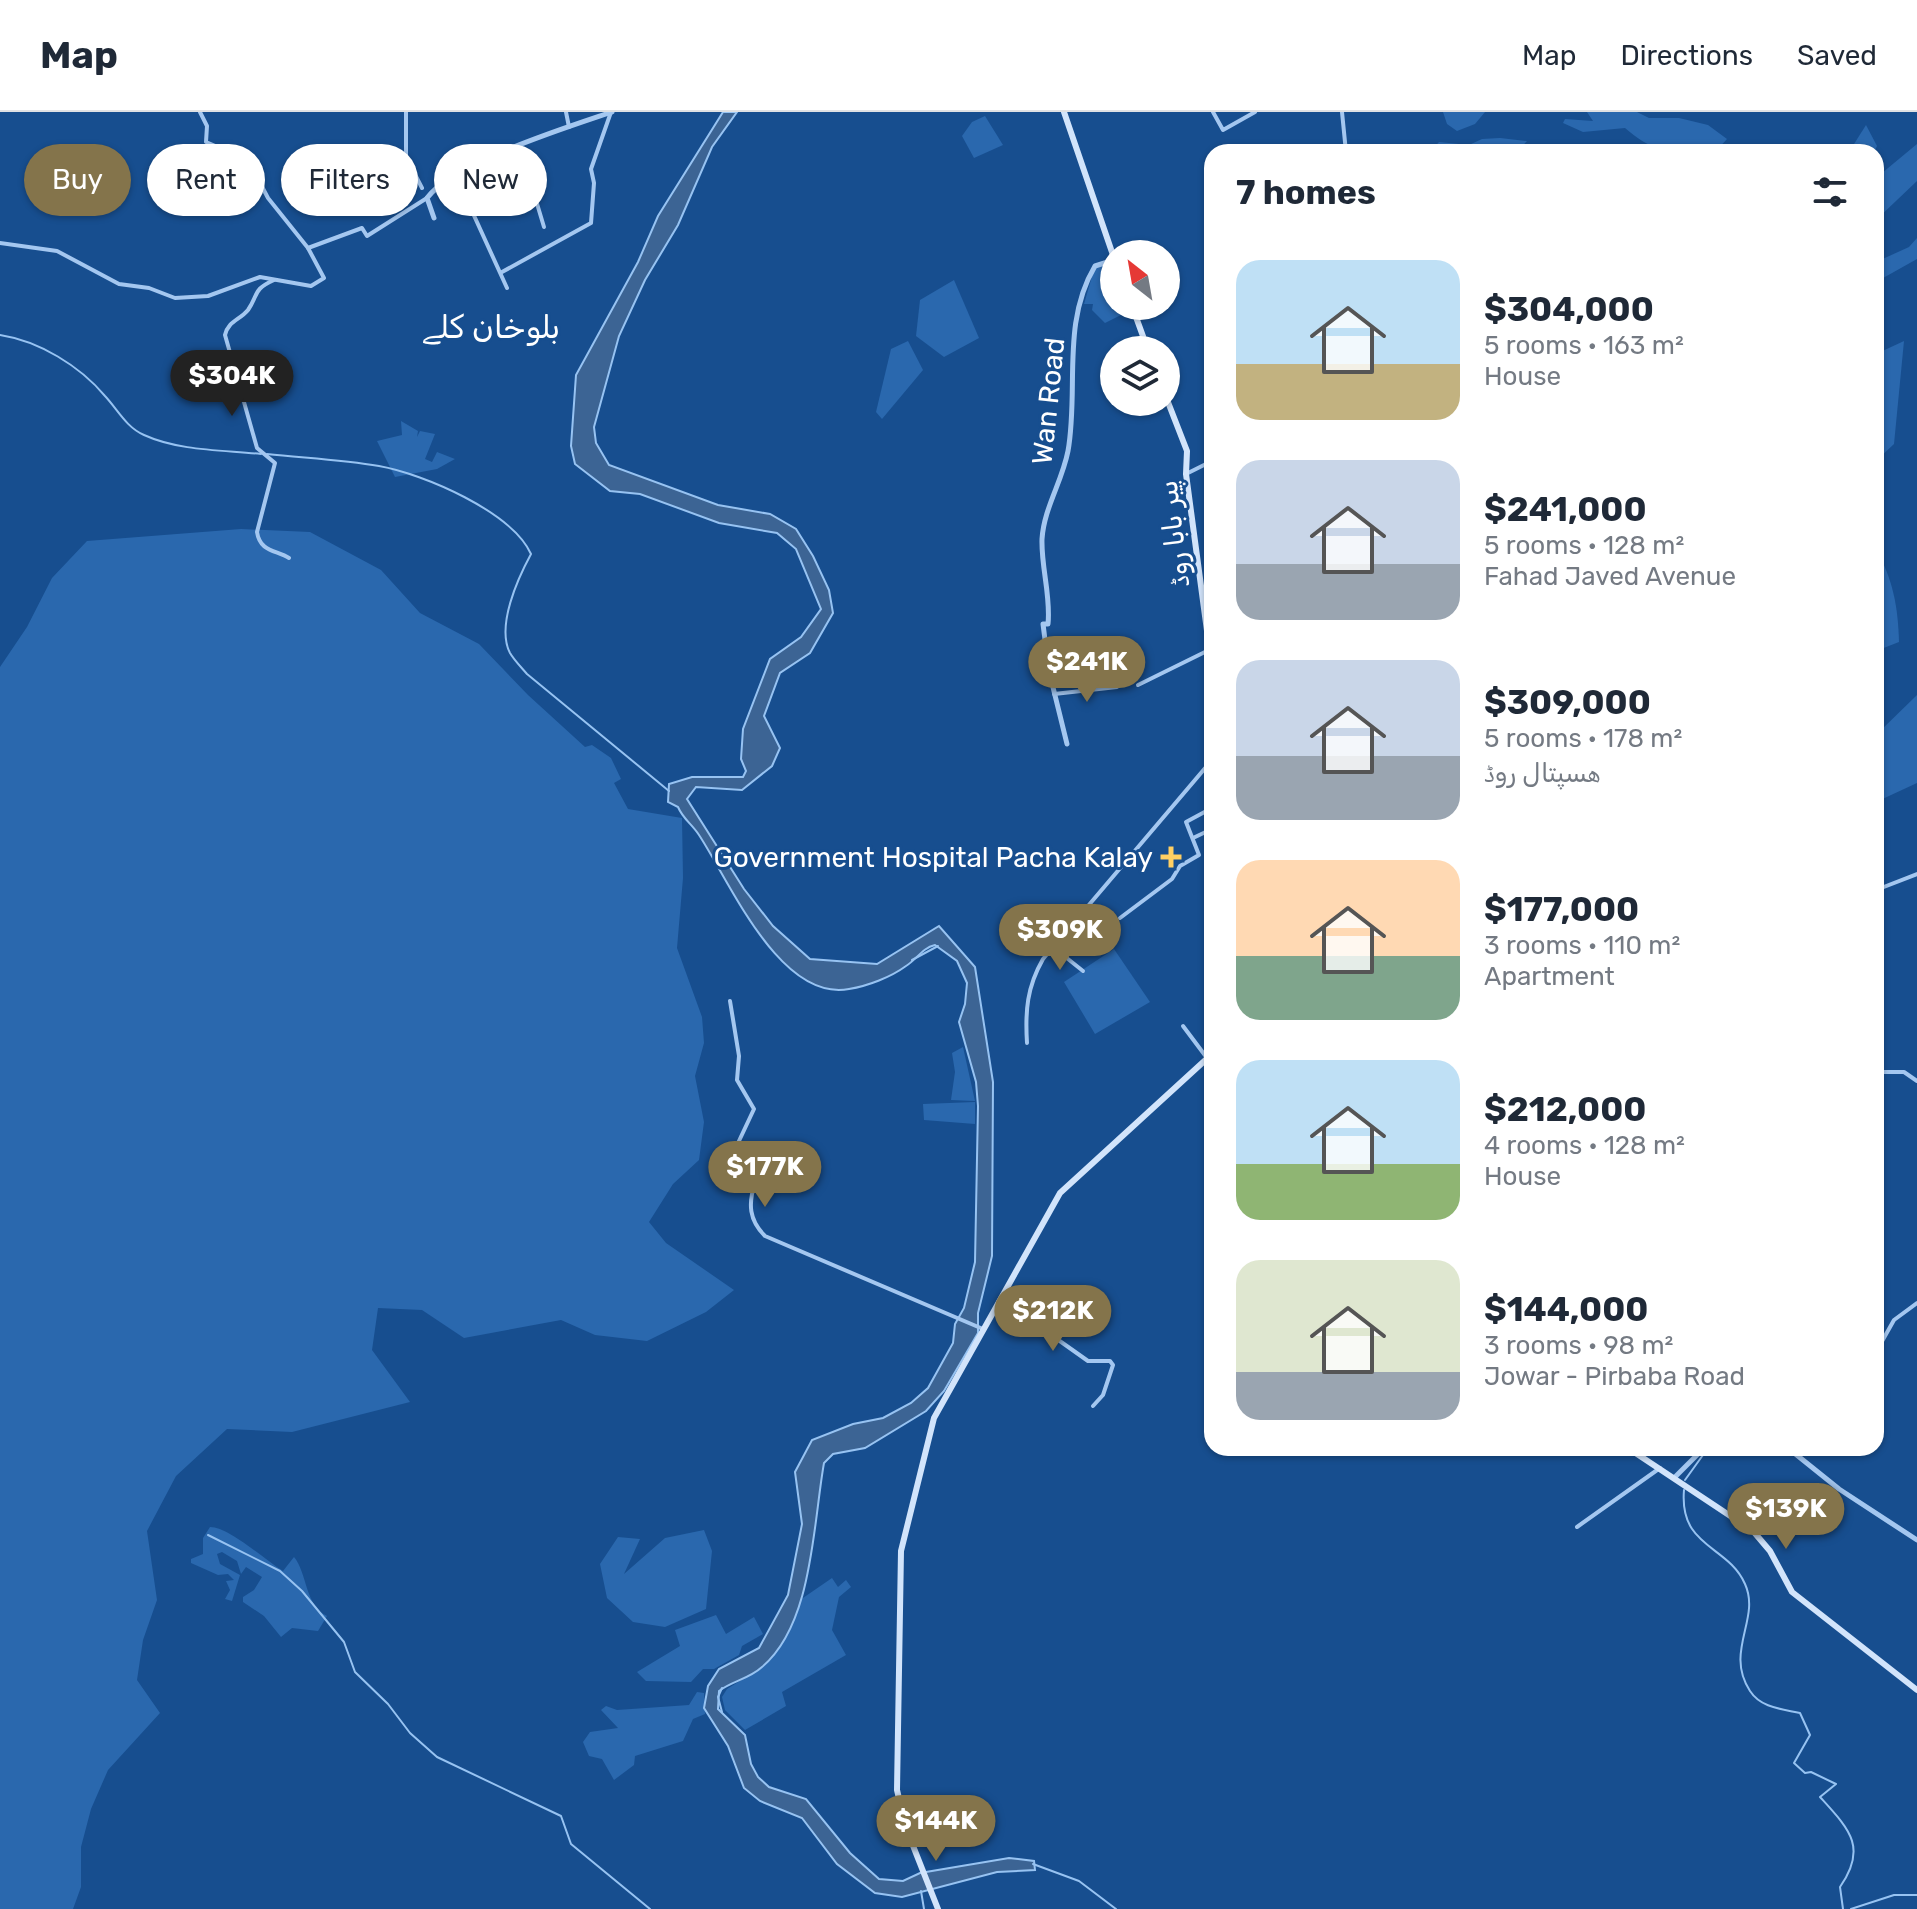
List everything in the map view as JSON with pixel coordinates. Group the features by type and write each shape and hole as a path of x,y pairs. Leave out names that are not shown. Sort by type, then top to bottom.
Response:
{"main road":[{"path":"1064,112 1108,240"},
{"name":"پیر بابا روڈ","path":"1173,416 1187,451 1186,474 1204,612"},
{"path":"938,1909 906,1828 897,1790 901,1551 934,1418 1060,1193 1204,1061"},
{"path":"1641,1456 1753,1531 1770,1551 1792,1592 1917,1690"}],"street":[{"path":"0,243 57,251 119,284 149,288 175,298 208,296 260,277 311,286 324,278 308,248 268,198 248,160 206,142 207,126 200,112"},
{"path":"406,112 406,157 422,188"},
{"path":"566,112 569,127"},
{"path":"527,144 611,112"},
{"path":"502,272 591,223 594,183 591,169 611,112"},
{"path":"1213,112 1223,130 1255,112"},
{"path":"1342,112 1345,144"},
{"path":"308,248 362,228 367,236 434,192"},
{"path":"427,198 434,218"},
{"path":"475,216 507,288"},
{"path":"541,216 544,227"},
{"name":"Wan Road","path":"1067,744 1054,694 1043,624 1048,624 1049,615 1043,525 1067,457 1072,345 1095,266 1100,264"},
{"path":"276,279 259,287 247,311 231,323 225,335 257,448 275,463 257,532 259,540 271,551 289,558"},
{"path":"1186,474 1204,465"},
{"path":"1138,685 1204,652"},
{"path":"1054,694 1117,687"},
{"path":"1027,1043 1025,1014 1034,975 1053,947 1204,769"},
{"path":"1120,918 1172,879 1180,866 1199,855 1187,819 1204,812"},
{"path":"1193,838 1204,833"},
{"path":"1884,887 1917,874"},
{"path":"1053,947 1083,971"},
{"path":"730,1001 738,1043 737,1080 754,1109 731,1158 755,1183 750,1198 756,1227 765,1236 985,1330"},
{"path":"1183,1026 1204,1049"},
{"path":"1884,1072 1904,1072 1917,1081"},
{"path":"1002,1300 1088,1361 1110,1361 1113,1365 1103,1395 1093,1406"},
{"path":"1884,1338 1894,1320 1917,1303"},
{"path":"1674,1478 1696,1456"},
{"path":"1800,1456 1839,1489 1917,1540"},
{"path":"1577,1527 1660,1468"}],"shaded area":[{"path":"723,112 737,112 712,147 678,225 645,280 619,336 594,427 596,443 609,465 718,505 770,514 796,529 829,590 833,613 810,653 780,673 764,716 780,748 772,766 742,790 696,787 687,799 744,889 773,926 810,959 877,964 939,926 975,967 993,1082 992,1256 978,1313 978,1333 944,1391 926,1411 865,1448 833,1454 824,1463 808,1572 792,1626 779,1648 762,1667 719,1691 718,1709 745,1735 751,1764 758,1777 769,1787 806,1799 850,1853 879,1879 903,1881 920,1873 1009,1858 1034,1861 1035,1870 997,1872 902,1897 875,1893 837,1864 802,1818 760,1801 744,1788 728,1746 704,1708 708,1686 719,1669 759,1648 788,1595 802,1524 795,1472 812,1440 853,1424 883,1418 911,1403 928,1388 953,1343 955,1324 964,1308 975,1262 978,1106 976,1082 959,1022 967,983 957,961 935,945 900,970 864,986 824,988 801,977 779,958 760,934 699,835 678,807 668,802 669,784 692,777 743,777 746,771 741,759 743,729 770,659 801,637 821,609 796,549 777,533 719,523 640,494 610,491 575,464 571,446 576,375 638,262 658,216"},
{"path":"1443,112 1485,112 1475,124 1457,131 1447,124"},
{"path":"1587,112 1637,112 1649,118 1679,118 1708,125 1727,139 1722,144 1647,144 1625,128 1583,132 1563,123 1565,119 1593,121"},
{"path":"985,116 1003,145 974,158 962,136 972,122"},
{"path":"1866,125 1876,144 1854,144"},
{"path":"1482,139 1527,141 1524,144 1471,144"},
{"path":"1917,144 1917,181 1884,212 1884,171"},
{"path":"1917,238 1917,259 1884,278 1884,258 1909,247"},
{"path":"1100,264 1100,318 1092,310 1093,304 1084,304 1095,266"},
{"path":"954,280 979,338 944,357 916,336 920,300"},
{"path":"908,341 923,370 882,419 876,412 891,349"},
{"path":"1904,341 1894,444 1884,453 1884,350"},
{"path":"401,421 418,431 417,437 420,431 435,434 425,459 432,462 437,452 455,459 437,469 395,477 377,441 402,435"},
{"path":"241,529 310,532 381,570 420,613 479,644 528,695 585,747 592,745 611,758 621,779 614,783 628,809 682,818 683,878 677,948 702,1017 704,1043 695,1076 704,1122 699,1160 673,1184 649,1222 666,1243 734,1290 706,1312 647,1341 595,1335 561,1320 464,1338 422,1310 378,1308 372,1350 410,1402 292,1432 227,1429 176,1476 147,1531 157,1600 143,1640 137,1680 160,1713 108,1770 91,1809 81,1847 81,1887 73,1909 0,1909 0,667 27,627 52,578 87,541"},
{"path":"1884,566 1894,594 1899,642 1884,648"},
{"path":"1917,695 1917,783 1884,798 1884,727"},
{"path":"1114,949 1150,1002 1095,1034 1064,982"},
{"path":"963,1047 975,1101 951,1100 955,1072 952,1053"},
{"path":"975,1102 975,1124 924,1120 923,1104"},
{"path":"210,1527 237,1538 283,1571 294,1557 314,1605 327,1616 318,1631 292,1628 281,1637 264,1616 243,1602 243,1597 254,1590 262,1577 246,1567 241,1574 237,1561 222,1552 217,1554 220,1564 240,1575 232,1601 225,1599 230,1590 226,1581 234,1580 228,1574 218,1575 191,1563 191,1559 203,1554 203,1538"},
{"path":"704,1530 712,1551 706,1609 665,1627 633,1622 607,1598 600,1564 618,1537 640,1539 624,1574 665,1538"},
{"path":"832,1578 838,1587 846,1580 851,1587 839,1597 832,1630 846,1655 782,1692 786,1706 745,1730 725,1710 722,1697 727,1689 764,1666 790,1629 800,1600"},
{"path":"716,1615 726,1634 754,1617 763,1634 742,1646 739,1655 714,1669 703,1669 691,1682 646,1681 637,1672 680,1646 675,1630"},
{"path":"697,1692 704,1693 705,1714 693,1719 683,1741 635,1756 634,1765 614,1780 602,1759 589,1756 583,1742 590,1732 618,1728 601,1710 606,1706 617,1710 689,1705"}],"waterway":[{"path":"0,335 44,349 71,365 95,385 127,423 144,435 186,447 261,454"},
{"path":"267,454 398,470 465,497 506,524 521,538 531,554 507,616 506,642 510,653 527,674 669,791"},
{"path":"912,960 938,946"},
{"path":"1685,1480 1702,1456"},
{"path":"1684,1490 1684,1509 1689,1524 1706,1544 1728,1561 1745,1584 1749,1610 1740,1662 1750,1691 1766,1704 1800,1713 1810,1735 1794,1763 1805,1773 1811,1772 1836,1784 1820,1797 1846,1829 1854,1849 1853,1861 1840,1887 1843,1909"},
{"path":"208,1535 280,1571 302,1591 344,1642 355,1672 388,1704 410,1733 437,1757 561,1816 571,1844 650,1909"},
{"path":"722,1688 718,1697 722,1712"},
{"path":"1033,1864 1079,1881 1116,1909"},
{"path":"921,1891 924,1909"},
{"path":"1851,1909 1894,1895 1917,1895"}],"place":[{"name":"Government Hospital Pacha Kalay","path":"1171,857"}],"district":[{"name":"بلوخان كلے","path":"491,327"}]}
